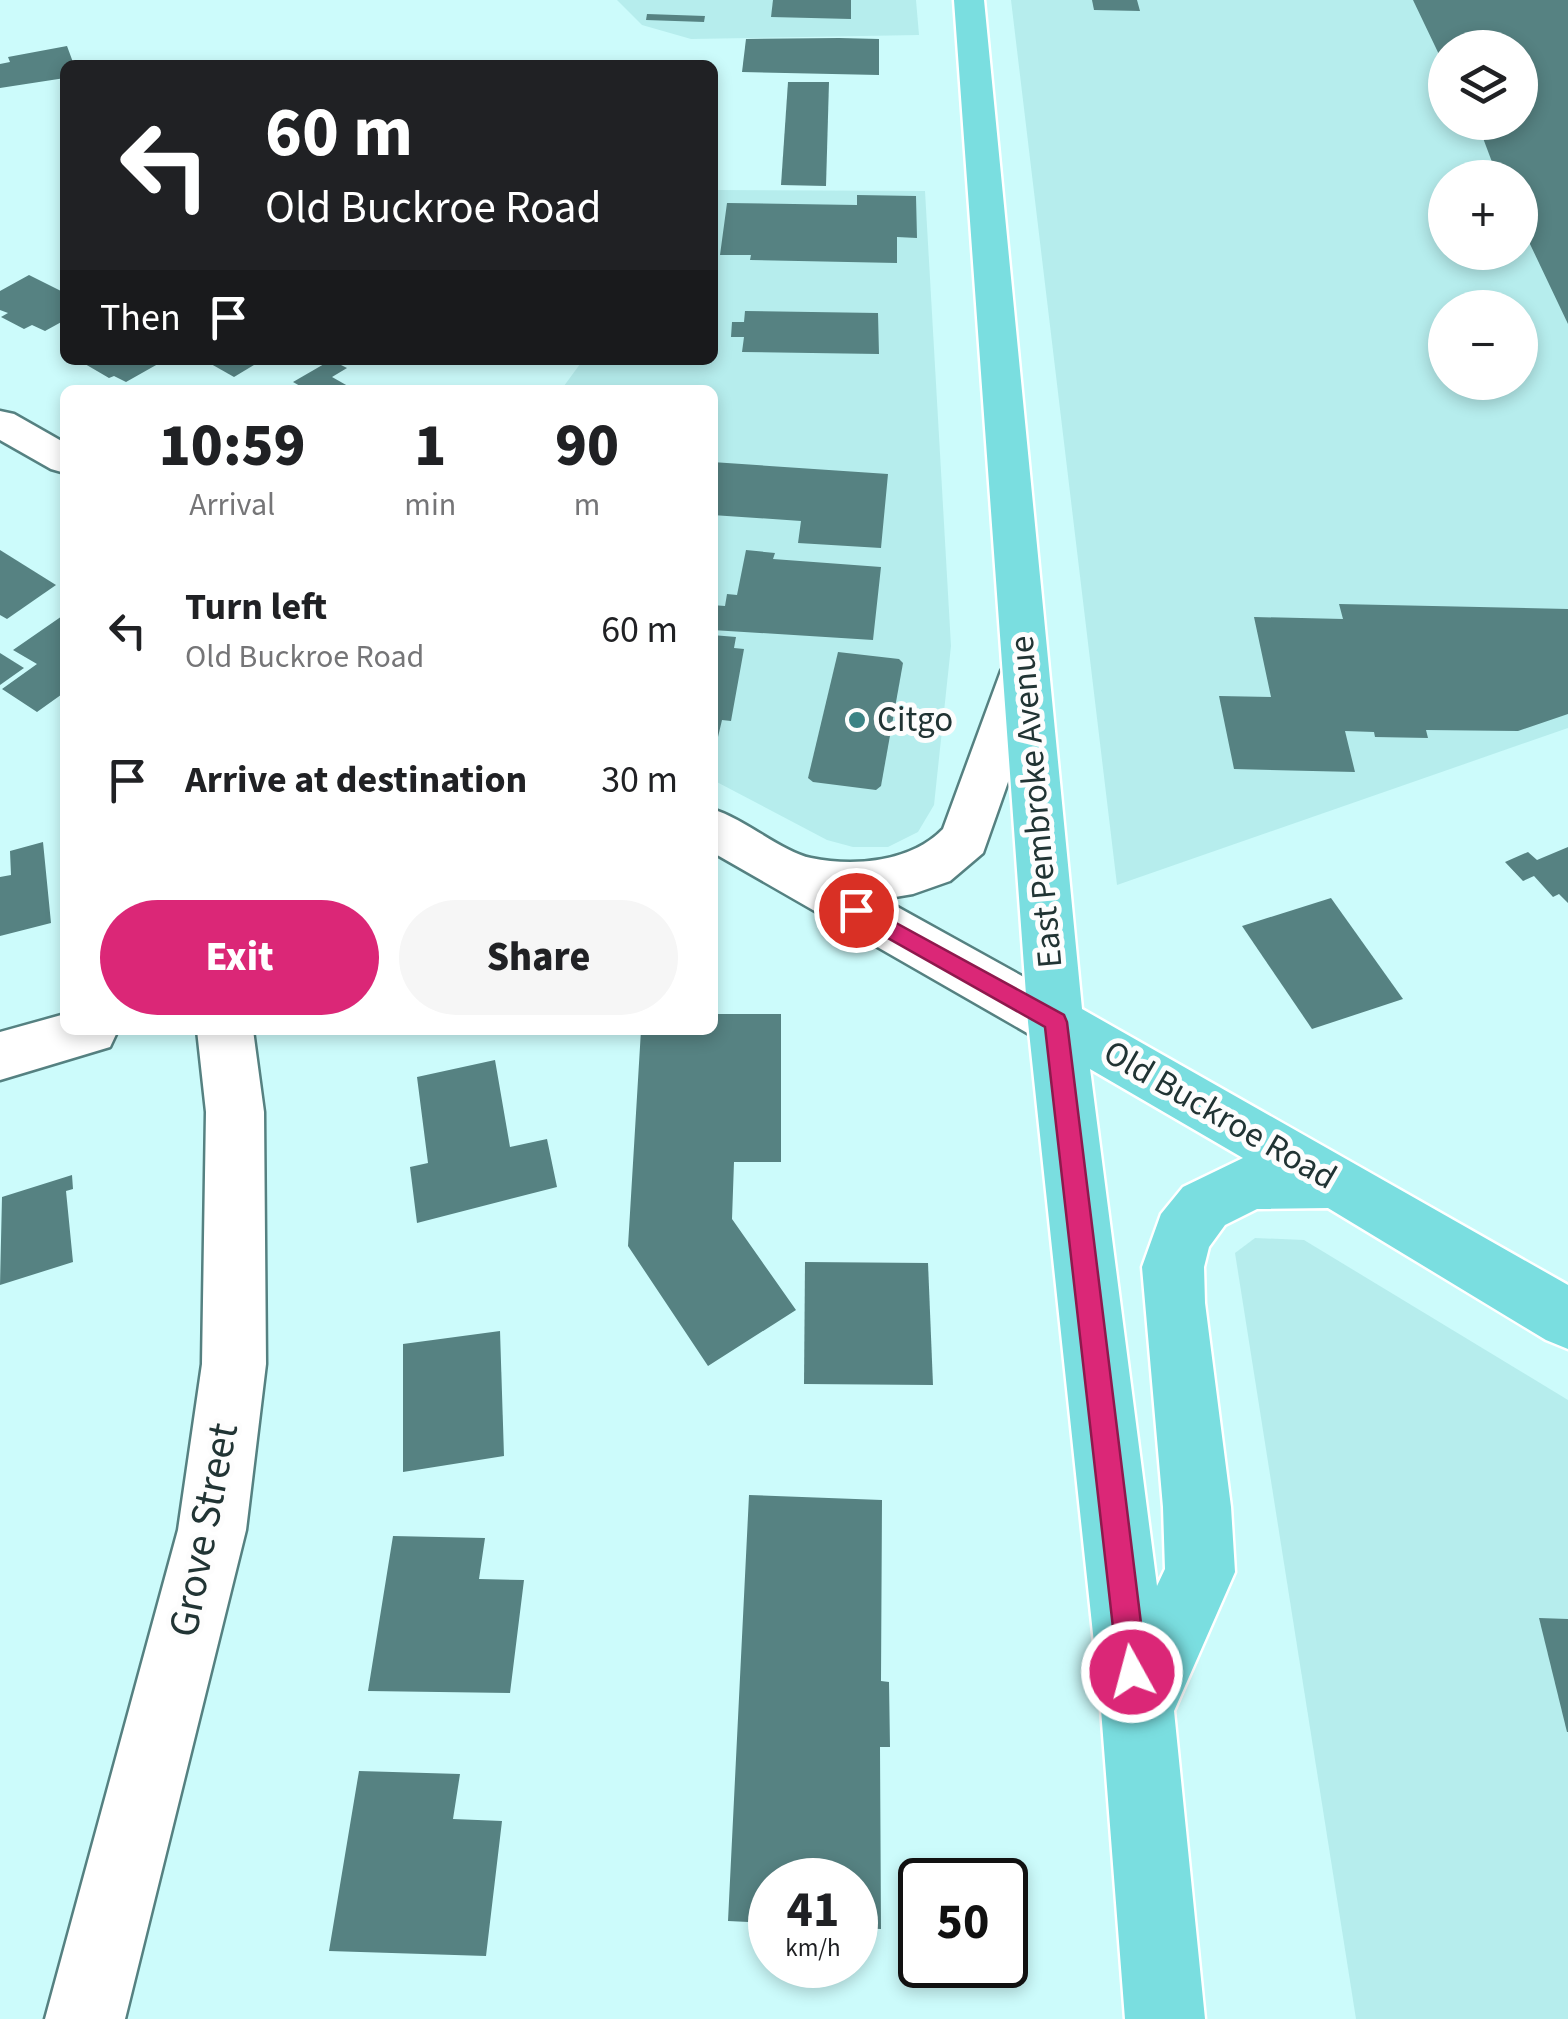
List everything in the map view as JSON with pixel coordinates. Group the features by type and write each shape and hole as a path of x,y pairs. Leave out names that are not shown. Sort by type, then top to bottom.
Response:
{"main road":[{"name":"East Pembroke Avenue","path":"969,0 1056,1022 1137,1710 1164,2019"},
{"name":"Old Buckroe Road","path":"1056,1022 1336,1181 1568,1320"},
{"path":"1137,1710 1200,1572 1197,1507 1174,1304 1173,1267 1182,1234 1204,1206 1251,1182 1336,1181"}],"street":[{"path":"0,423 60,457"},
{"path":"798,878 894,878 932,868 954,853 964,839 1024,670"},
{"name":"Old Buckroe Road","path":"718,831 1056,1022"},
{"path":"0,1056 73,1035"},
{"name":"Grove Street","path":"85,2019 212,1530 234,1364 236,1306 235,1112 226,1035"}],"shaded area":[{"path":"617,0 916,0 919,35 691,39 642,25"},
{"path":"1011,0 1568,0 1568,728 1117,885"},
{"path":"718,190 925,191 951,646 934,805 918,832 888,847 853,847 827,840 718,783 718,385 565,385 579,365 718,365"},
{"path":"1255,1238 1304,1240 1568,1400 1568,2019 1356,2019 1235,1253"}],"building":[{"path":"773,0 851,0 851,19 771,17"},
{"path":"1092,0 1137,0 1140,11 1094,10"},
{"path":"1413,0 1568,0 1568,324 1538,261 1538,160 1491,160 1484,140 1538,140 1538,30 1428,31"},
{"path":"647,14 705,16 704,22 646,20"},
{"path":"746,39 879,39 879,75 742,72"},
{"path":"67,46 72,60 60,60 60,79 0,88 0,64 10,62 8,57"},
{"path":"788,82 829,82 826,186 781,185"},
{"path":"857,195 916,196 917,238 897,237 897,263 750,260 751,255 720,255 727,203 857,205"},
{"path":"29,275 60,290 60,323 45,331 32,325 24,329 1,317 8,313 0,310 0,291"},
{"path":"745,311 878,313 879,354 742,352 744,337 731,337 732,322 744,322"},
{"path":"87,365 156,365 126,382 114,376 109,378"},
{"path":"213,365 254,365 234,377"},
{"path":"322,365 347,368 332,377 346,385 293,382"},
{"path":"718,462 888,474 881,548 798,543 801,521 718,515"},
{"path":"0,550 56,585 7,619 0,615"},
{"path":"746,550 775,553 773,559 881,567 873,640 718,630 718,605 725,606 727,594 737,595"},
{"path":"1339,604 1568,609 1568,714 1518,731 1426,730 1428,738 1375,737 1374,732 1345,731 1355,772 1234,769 1219,696 1271,697 1254,617 1343,619"},
{"path":"60,617 60,696 37,712 2,689 37,664 13,650"},
{"path":"718,636 736,637 734,648 744,649 731,721 722,720 718,737"},
{"name":"Citgo","path":"838,652 899,659 903,663 881,786 876,790 813,782 808,778"},
{"path":"0,653 24,668 0,685"},
{"path":"43,842 51,923 0,936 0,877 11,875 10,851"},
{"path":"1568,847 1568,903 1559,894 1553,897 1534,876 1523,881 1505,862 1528,852 1537,860"},
{"path":"1331,898 1403,999 1312,1029 1242,926"},
{"path":"718,1014 781,1014 781,1162 734,1162 732,1219 796,1310 708,1366 628,1246 641,1035 718,1035"},
{"path":"495,1060 510,1147 547,1139 557,1187 417,1223 410,1167 428,1163 417,1077"},
{"path":"72,1175 73,1189 66,1191 73,1262 0,1285 2,1197"},
{"path":"805,1262 928,1263 933,1385 804,1384"},
{"path":"500,1331 504,1456 403,1472 403,1344"},
{"path":"749,1495 882,1500 881,1681 889,1682 890,1747 880,1747 881,1929 878,1858 748,1858 748,1922 728,1921"},
{"path":"393,1536 485,1538 479,1579 524,1580 510,1693 368,1691"},
{"path":"1539,1618 1568,1619 1568,1732 1567,1732"},
{"path":"359,1771 460,1774 453,1819 502,1821 486,1956 329,1951"}],"place":[{"name":"Citgo","path":"857,720"}],"route":[{"path":"856,910 1056,1022 1070,1168 1132,1672"}]}
